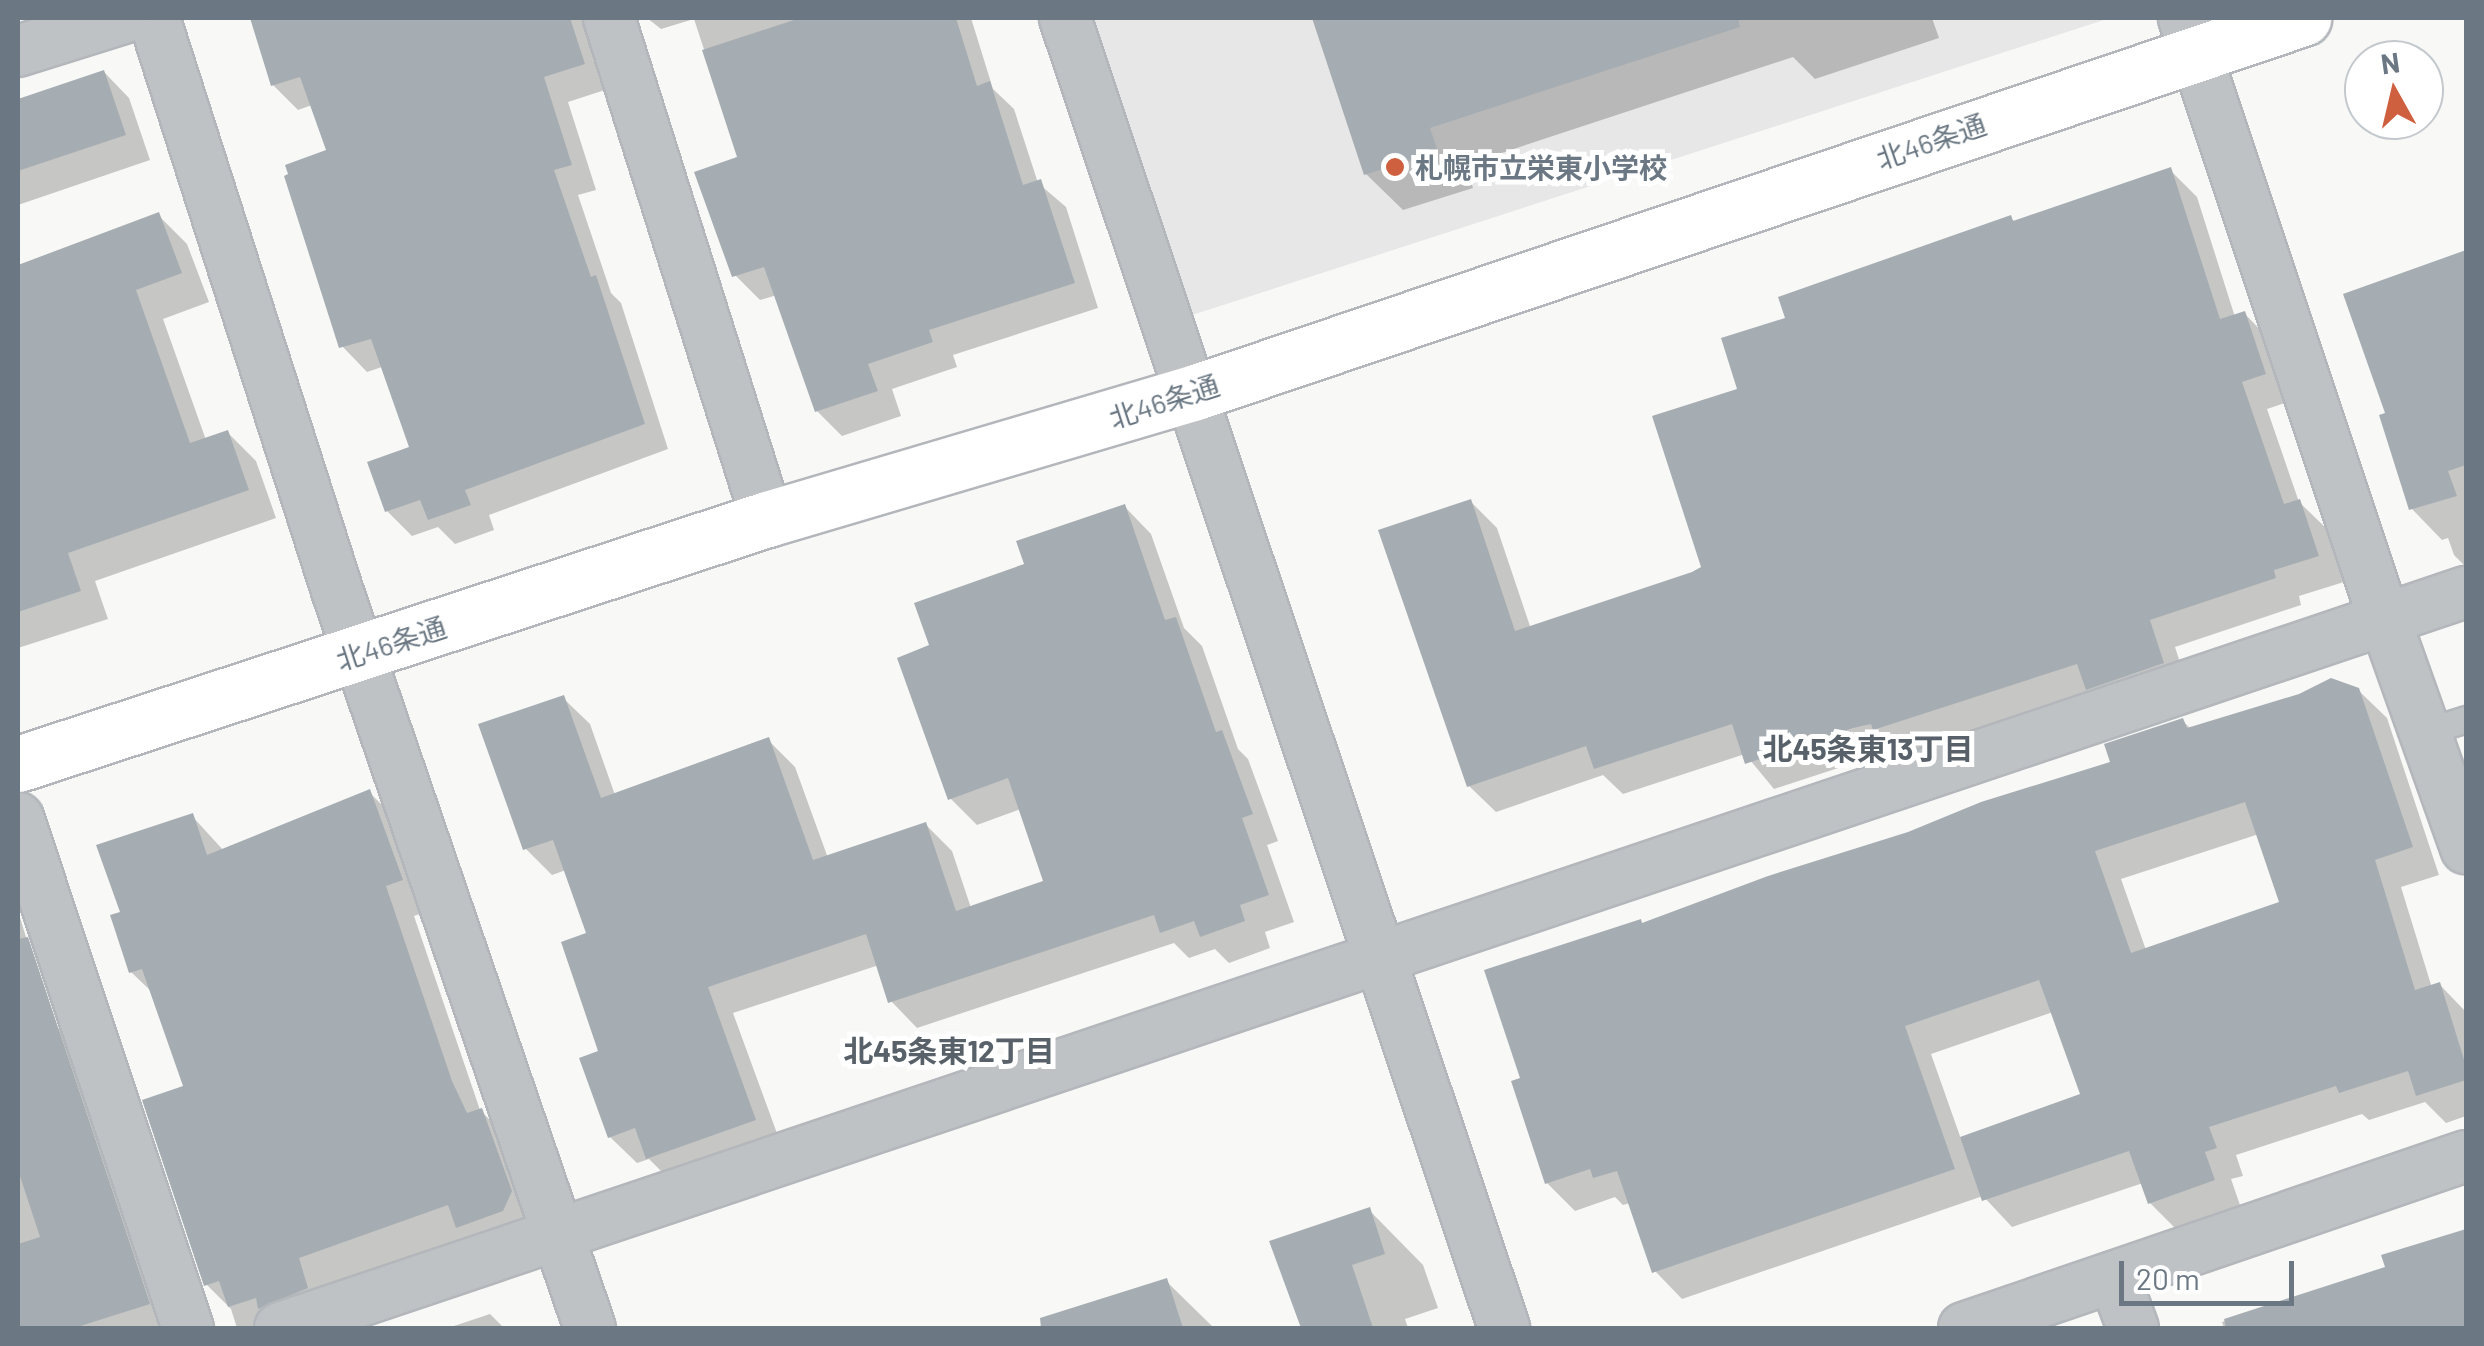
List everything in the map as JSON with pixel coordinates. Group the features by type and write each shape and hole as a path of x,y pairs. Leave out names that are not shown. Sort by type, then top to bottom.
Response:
{"street":[{"path":"18,51 124,18"},
{"path":"154,18 359,653 590,1328"},
{"path":"609,18 767,519"},
{"path":"1065,18 1504,1328"},
{"name":"北46条通","path":"18,764 767,519 1193,393 2190,35 2304,18"},
{"path":"2190,35 2385,620 2446,726 2466,848"},
{"path":"280,1328 2466,592"},
{"path":"18,818 188,1328"},
{"path":"1964,1328 2466,1156"},
{"path":"2114,1277 2134,1328"}],"shaded area":[{"name":"札幌市立栄東小学校","path":"1091,18 2110,18 1189,316"}],"building":[{"path":"250,18 570,18 585,64 544,77 572,165 554,170 591,277 596,275 645,424 465,490 471,505 428,520 420,500 385,512 367,462 409,447 371,339 339,348 284,176 288,174 285,165 326,150 300,77 271,86"},
{"path":"800,18 956,18 977,86 990,81 1023,185 1041,179 1075,283 929,330 933,342 868,364 878,391 815,412 764,267 732,277 694,172 737,157 702,50"},
{"path":"1312,18 1738,18 1740,27 1430,128 1438,152 1364,175"},
{"path":"104,70 126,135 18,171 18,99"},
{"path":"2171,167 2220,319 2245,311 2266,374 2242,382 2284,504 2300,499 2319,556 2274,570 2276,578 2150,620 2164,663 2086,690 2077,664 1873,730 1871,724 1853,728 1745,764 1732,724 1594,769 1586,746 1467,787 1378,530 1471,499 1515,631 1692,572 1701,567 1652,416 1737,389 1721,338 1785,318 1778,297 2011,215 2013,221"},
{"path":"159,212 182,273 136,290 190,443 228,430 249,490 68,553 81,591 18,612 18,265"},
{"path":"2466,250 2466,465 2448,471 2457,496 2409,510 2379,415 2385,413 2343,294"},
{"path":"1125,504 1165,620 1176,617 1216,732 1222,730 1253,814 1242,818 1269,895 1240,905 1245,921 1200,937 1194,921 1160,933 1154,915 888,1003 866,934 708,987 756,1120 646,1159 635,1128 608,1138 579,1058 598,1051 561,942 586,933 553,840 523,850 478,724 564,695 601,798 769,737 813,860 926,822 956,911 1043,881 1008,778 948,800 897,658 929,645 914,603 1024,564 1016,541"},
{"path":"2331,678 2359,688 2413,847 2375,860 2415,990 2440,982 2466,1066 2466,1080 2416,1096 2408,1071 2339,1093 2336,1086 2209,1127 2217,1148 2205,1152 2215,1180 2148,1204 2129,1151 1982,1201 1960,1137 2080,1094 2039,980 1905,1026 1955,1169 1652,1273 1617,1171 1593,1178 1590,1169 1545,1184 1511,1081 1520,1078 1484,970 1641,919 1642,923 1768,876 1908,832 1981,802 2110,762 2104,744 2183,718 2187,728 2299,694","holes":["2245,802 2279,902 2131,953 2095,851"]},
{"path":"370,789 403,880 386,886 452,1081 467,1113 482,1108 512,1191 503,1211 456,1228 448,1205 299,1258 308,1288 258,1309 256,1298 228,1307 219,1281 204,1286 142,1100 183,1086 142,969 129,973 110,915 120,912 96,845 193,813 207,855"},
{"path":"28,937 150,1304 74,1328 18,1328 18,1244 40,1237 18,1170 18,939"},
{"path":"1370,1207 1385,1254 1352,1265 1373,1328 1301,1328 1269,1241"},
{"path":"2466,1229 2466,1328 2226,1328 2224,1319 2385,1267 2381,1255"},
{"path":"1167,1278 1183,1328 1041,1328 1040,1318"}],"place":[{"name":"札幌市立栄東小学校","path":"1395,167"}],"district":[{"name":"北45条東13丁目","path":"1868,748"},
{"name":"北45条東12丁目","path":"949,1050"}]}
